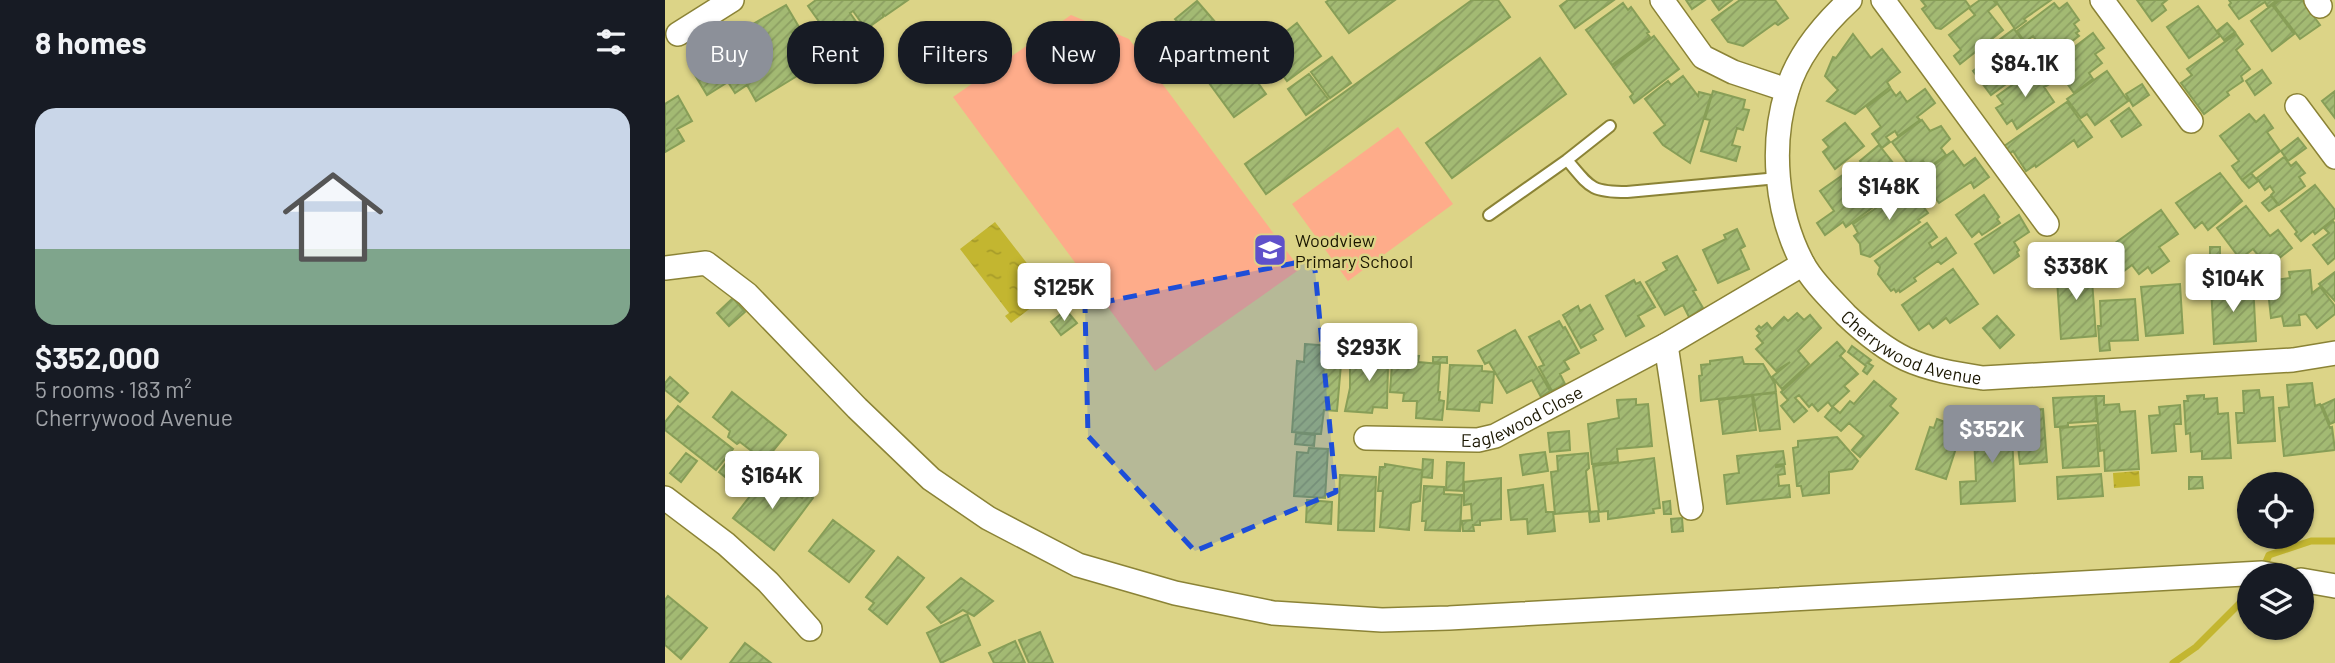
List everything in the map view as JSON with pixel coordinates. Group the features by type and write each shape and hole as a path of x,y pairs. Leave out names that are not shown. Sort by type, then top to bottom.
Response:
{"street":[{"path":"678,34 732,0"},
{"path":"1662,0 1703,57 1733,72 1787,90"},
{"name":"Cherrywood Avenue","path":"1850,0 1814,39 1796,68 1787,90 1781,124 1778,178 1785,218 1803,264 1832,300 1863,331 1884,347 1906,359 1983,378 2293,360 2335,353"},
{"path":"1883,0 2047,224"},
{"path":"2102,0 2191,121"},
{"path":"2297,106 2335,157"},
{"path":"665,268 706,263 747,294 857,408 931,479 988,518 1078,565 1175,593 1273,613 1382,620 1449,618 2237,575"},
{"name":"Eaglewood Close","path":"1366,438 1478,440 1495,436 1666,345 1803,264"},
{"path":"1666,345 1691,508"},
{"path":"665,498 726,544 768,582 810,629"},
{"path":"2314,582 2335,586"}],"lane":[{"path":"1489,215 1610,126"},
{"path":"1567,160 1589,186 1604,192 1778,178"}],"highlighted area":[{"path":"1314,259 1336,492 1195,551 1088,436 1085,306"}],"shaded area":[{"path":"1071,15 1086,21 1062,21"},
{"path":"1120,35 1129,39 1134,46 1134,84 1162,84 1300,269 1155,371 953,97 972,84 1012,84 1012,56 1026,46 1026,84 1120,84"},
{"path":"1398,127 1453,204 1348,281 1292,204"}],"water":[{"path":"995,222 1050,293 1011,323 1005,316 1009,313 960,249"},
{"path":"2139,471 2140,486 2114,488 2113,473"}],"building":[{"path":"816,0 908,0 885,16 883,14 877,21 860,21 853,11 850,13 856,21 819,21 808,6"},
{"path":"1395,0 1349,33 1326,2"},
{"path":"1472,0 1498,0 1510,17 1266,194 1245,164"},
{"path":"1568,0 1614,0 1575,28 1560,6"},
{"path":"1686,0 1705,0 1692,9"},
{"path":"1712,0 1732,0 1719,10"},
{"path":"1740,0 1775,0 1788,18 1778,25 1775,23 1743,46 1728,42 1712,20"},
{"path":"1921,0 1965,0 1970,7 1941,29 1936,28 1922,9 1926,6"},
{"path":"1980,0 1993,0 1997,4 1988,11 2003,30 1960,64 1954,56 1961,50 1949,35 1975,15 1969,8"},
{"path":"1995,0 2051,0 2024,19 2026,21 2015,29"},
{"path":"2137,0 2167,0 2162,4 2166,10 2152,21"},
{"path":"2229,0 2277,0 2268,7 2265,2 2239,19 2229,5"},
{"path":"2280,0 2302,0 2320,25 2300,39 2274,5"},
{"path":"1197,1 1214,21 1177,21 1175,19"},
{"path":"1623,3 1628,10 1631,7 1650,37 1612,65 1586,30"},
{"path":"2054,3 2059,9 2067,3 2079,20 2074,24 2079,36 2049,59 2033,36 2025,42 2017,31"},
{"path":"786,5 795,21 787,21 787,82 756,101 747,85 735,93 729,84 773,84 773,21 758,21"},
{"path":"2272,5 2294,34 2272,51 2251,21"},
{"path":"2198,6 2220,36 2189,58 2167,27"},
{"path":"1297,23 1321,56 1294,76 1294,25"},
{"path":"2227,23 2235,32 2224,40 2217,31"},
{"path":"2014,29 2022,40 2014,46 2029,67 1991,95 1973,71 2000,50 1995,43"},
{"path":"2093,33 2104,48 2095,54 2102,63 2089,73 2093,79 2074,93 2066,82 2069,80 2055,62"},
{"path":"1853,34 1871,58 1882,49 1900,72 1887,82 1890,87 1855,114 1827,101 1838,90 1825,76 1833,57 1836,58"},
{"path":"2236,34 2243,44 2236,50 2250,69 2241,76 2243,81 2227,92 2229,95 2204,114 2181,83 2192,75 2187,69"},
{"path":"1654,36 1679,69 1634,103 1630,97 1633,94 1613,67"},
{"path":"1332,57 1351,83 1330,98 1311,72"},
{"path":"1540,58 1566,94 1452,178 1426,143"},
{"path":"2040,65 2047,76 2043,78 2048,85 2044,87 2054,102 2017,129 2012,120 2007,124 1996,108 2003,104 1997,96"},
{"path":"2262,70 2271,83 2255,95 2246,81"},
{"path":"2107,71 2128,101 2095,125 2087,114 2081,118 2067,99"},
{"path":"1309,74 1328,99 1306,115 1288,89"},
{"path":"1683,76 1698,96 1699,92 1711,95 1690,163 1663,145 1654,133 1665,125 1645,99 1668,81 1671,85"},
{"path":"700,84 725,84 707,95"},
{"path":"1210,84 1259,84 1266,94 1234,117"},
{"path":"2142,84 2149,95 2133,106 2126,94"},
{"path":"1891,89 1896,96 1900,92 1907,102 1925,89 1935,103 1917,117 1920,120 1898,136 1895,131 1886,137 1890,142 1882,148 1872,134 1881,127 1867,107"},
{"path":"1713,91 1745,100 1743,109 1749,110 1743,130 1737,128 1732,145 1740,147 1736,161 1701,151 1710,120 1705,119"},
{"path":"2335,91 2335,118 2322,101"},
{"path":"678,96 692,121 677,129 684,141 665,152 665,104"},
{"path":"2067,102 2092,137 2078,147 2074,140 2026,171 2013,151 2005,157 2000,149"},
{"path":"2129,108 2141,125 2122,137 2111,121"},
{"path":"2249,114 2256,122 2264,115 2273,128 2267,132 2280,151 2242,180 2232,166 2239,161 2220,136"},
{"path":"1922,120 1930,131 1941,126 1950,139 1941,148 1946,155 1928,168 1923,161 1912,169 1892,142"},
{"path":"1845,123 1864,146 1835,169 1823,152 1829,147 1823,140"},
{"path":"2298,138 2306,148 2288,161 2281,151"},
{"path":"1879,145 1897,168 1893,170 1901,181 1884,193 1860,161"},
{"path":"1953,151 1964,166 1975,158 1989,177 1974,188 1971,182 1939,203 1919,176"},
{"path":"2284,157 2291,166 2296,162 2305,173 2299,177 2305,186 2279,205 2271,195 2274,192 2270,186 2265,190 2257,178"},
{"path":"1860,163 1882,194 1877,198 1880,202 1846,227 1843,222 1825,235 1817,223 1834,211 1820,191"},
{"path":"2220,173 2242,201 2208,230 2202,222 2195,228 2176,203"},
{"path":"2251,173 2258,181 2249,188 2242,180"},
{"path":"2315,185 2335,210 2335,218 2301,241 2281,211"},
{"path":"1908,186 1928,213 1918,220 1920,222 1870,257 1861,254 1860,244 1854,236 1858,233 1853,224"},
{"path":"1984,195 1999,217 1997,219 2000,223 1982,235 1979,231 1972,237 1956,215"},
{"path":"2271,196 2278,205 2269,211 2262,203"},
{"path":"2246,206 2270,236 2278,230 2292,248 2268,267 2253,249 2240,259 2217,228"},
{"path":"2161,210 2178,234 2159,247 2169,261 2152,273 2148,267 2139,274 2132,265 2116,277 2100,254"},
{"path":"2019,215 2029,232 2014,242 2019,256 1994,273 1975,244"},
{"path":"2333,221 2335,258 2328,264 2313,245 2329,233 2324,228"},
{"path":"1927,223 1937,237 1929,243 1932,248 1946,238 1956,253 1941,264 1938,261 1900,292 1894,289 1891,291 1878,274 1880,267 1875,261"},
{"path":"1737,229 1745,246 1740,249 1749,269 1718,283 1703,250 1726,239 1724,235"},
{"path":"2210,247 2220,247 2220,258 2210,258"},
{"path":"1677,256 1703,308 1689,317 1683,305 1665,315 1646,282 1667,270 1663,263"},
{"path":"2091,266 2096,336 2061,339 2057,280 2050,280 2050,272"},
{"path":"1953,269 1978,304 1950,323 1946,318 1933,328 1929,323 1919,330 1902,305"},
{"path":"2310,270 2312,293 2320,287 2335,306 2335,314 2317,328 2306,314 2299,315 2300,325 2284,326 2282,316 2271,318 2267,281 2290,278 2289,272"},
{"path":"2335,272 2335,301 2319,284"},
{"path":"1634,280 1636,284 1640,282 1655,307 1638,316 1644,326 1626,336 1606,296"},
{"path":"2253,283 2256,341 2214,344 2211,286"},
{"path":"2180,284 2183,333 2146,336 2141,287"},
{"path":"733,298 745,312 729,326 717,313"},
{"path":"2135,299 2138,340 2109,341 2110,350 2100,351 2100,301"},
{"path":"1590,305 1603,329 1593,335 1596,340 1581,348 1563,315 1578,306 1580,311"},
{"path":"1066,310 1077,323 1061,335 1051,322"},
{"path":"1797,313 1804,320 1810,315 1821,328 1798,351 1809,364 1782,389 1772,377 1790,362 1776,371 1756,349 1763,343 1757,336 1760,333 1756,329 1767,323 1772,329 1784,317 1788,321"},
{"path":"1997,316 2014,335 2000,348 1983,328"},
{"path":"1559,321 1579,353 1564,361 1569,369 1560,374 1565,384 1552,391 1539,367 1544,365 1529,337"},
{"path":"1515,330 1550,391 1541,397 1532,380 1507,393 1489,362 1485,364 1478,351"},
{"path":"1837,342 1845,351 1840,356 1858,374 1844,386 1849,391 1832,407 1828,402 1818,411 1812,404 1809,407 1799,395 1795,398 1807,411 1794,422 1781,406 1788,400 1781,392"},
{"path":"1305,344 1331,346 1329,364 1341,364 1337,411 1324,410 1321,434 1292,432 1297,361 1304,362"},
{"path":"1852,346 1871,360 1868,363 1873,366 1867,374 1863,371 1866,366 1848,352"},
{"path":"1343,349 1355,350 1354,358 1347,358 1346,365 1341,364"},
{"path":"1366,352 1391,353 1387,408 1373,407 1372,413 1345,411 1350,388 1350,360 1366,361"},
{"path":"1400,355 1419,356 1418,362 1440,364 1438,392 1439,400 1444,401 1442,420 1416,418 1417,401 1403,401 1404,393 1390,392 1392,364 1400,364"},
{"path":"1433,357 1447,357 1447,363 1433,362"},
{"path":"1742,357 1744,364 1763,364 1775,384 1776,392 1701,401 1701,365 1710,364 1710,361"},
{"path":"1450,365 1482,366 1482,371 1494,372 1492,403 1480,402 1479,411 1447,409"},
{"path":"670,377 688,393 680,402 665,390 665,383"},
{"path":"1874,381 1896,399 1890,406 1898,413 1860,457 1852,450 1864,436 1849,423 1841,431 1825,417 1833,407 1840,413 1850,401 1854,404"},
{"path":"2312,383 2315,406 2320,404 2330,428 2332,427 2335,450 2284,456 2279,408 2289,407 2287,385"},
{"path":"2259,390 2260,398 2273,397 2275,441 2238,443 2236,413 2244,413 2243,391"},
{"path":"732,392 786,435 760,467 754,462 758,456 740,442 737,444 728,437 730,431 713,417"},
{"path":"1776,393 1780,429 1760,431 1753,395"},
{"path":"2204,395 2204,399 2217,398 2218,414 2228,413 2231,458 2202,459 2202,451 2191,452 2190,433 2186,434 2184,401 2188,401 2187,396"},
{"path":"1752,396 1756,430 1723,434 1719,400"},
{"path":"2095,396 2097,421 2068,423 2068,426 2055,427 2053,398"},
{"path":"2096,396 2104,396 2104,405 2119,404 2120,412 2135,411 2139,469 2105,471 2104,450 2100,451"},
{"path":"1636,399 1636,405 1648,404 1652,446 1617,449 1618,462 1592,464 1588,424 1619,418 1617,400"},
{"path":"2335,399 2335,422 2330,424 2322,405"},
{"path":"2180,405 2181,424 2174,424 2176,451 2152,453 2149,416 2160,415 2159,407"},
{"path":"678,406 733,449 716,470 665,430 665,422"},
{"path":"2043,409 2047,462 2020,464 2014,411"},
{"path":"2003,413 2004,435 2012,434 2015,501 1961,504 1960,482 1976,481 1974,435 1981,434 1980,424 1984,424 1984,418 1991,417 1990,414"},
{"path":"1937,419 1966,430 1963,440 1959,439 1946,479 1916,469 1930,427 1934,428"},
{"path":"2096,425 2099,466 2063,468 2060,428"},
{"path":"1569,431 1570,450 1550,452 1548,433"},
{"path":"1296,433 1315,435 1314,446 1295,444"},
{"path":"1837,437 1858,461 1852,469 1829,472 1829,493 1803,496 1801,486 1797,486 1793,448 1798,447 1798,441"},
{"path":"1309,448 1328,449 1325,498 1294,496 1297,452 1308,453"},
{"path":"1783,451 1785,464 1776,467 1784,466 1785,474 1778,475 1779,486 1789,485 1790,497 1727,504 1724,475 1739,473 1737,456"},
{"path":"1545,452 1548,471 1523,475 1520,455"},
{"path":"686,453 697,461 681,482 670,473"},
{"path":"734,453 755,469 740,489 719,472"},
{"path":"1588,453 1589,468 1586,471 1590,511 1555,514 1551,472 1558,471 1557,456"},
{"path":"1654,458 1660,508 1653,509 1654,513 1608,519 1608,511 1599,512 1593,466"},
{"path":"1423,459 1433,460 1432,478 1422,477"},
{"path":"1447,462 1464,463 1463,491 1446,490"},
{"path":"1385,464 1422,470 1420,501 1411,503 1409,530 1380,527 1383,491 1378,491 1380,467 1385,467"},
{"path":"768,473 802,498 806,492 813,498 774,550 733,518"},
{"path":"2101,474 2103,496 2058,499 2057,477"},
{"path":"1340,475 1376,477 1374,531 1338,530"},
{"path":"2189,477 2202,477 2203,488 2189,489"},
{"path":"1501,478 1501,519 1480,521 1480,525 1473,525 1474,531 1463,531 1462,521 1472,520 1471,504 1464,505 1464,482"},
{"path":"1543,485 1546,512 1553,512 1555,531 1528,534 1527,519 1511,520 1508,490"},
{"path":"1424,486 1444,487 1444,494 1462,495 1460,531 1425,530 1426,521 1422,521"},
{"path":"1307,500 1332,502 1331,524 1306,522"},
{"path":"1670,501 1671,514 1664,514 1663,502"},
{"path":"1598,511 1599,521 1590,522 1589,512"},
{"path":"1682,518 1683,531 1672,532 1671,519"},
{"path":"833,520 874,551 849,582 809,551"},
{"path":"898,557 924,578 887,624 869,609 874,603 866,597"},
{"path":"961,578 993,601 974,616 963,610 941,623 927,607"},
{"path":"668,596 707,628 681,659 665,645 665,600"},
{"path":"967,614 980,645 941,663 927,633"},
{"path":"1040,632 1053,663 1029,663 1019,640"},
{"path":"1015,641 1025,663 994,663 989,653"},
{"path":"745,643 771,663 730,663"}],"waterway":[{"path":"2266,563 2269,555 2311,541 2335,541"},
{"path":"2173,663 2196,647 2237,606"}],"place":[{"name":"Woodview Primary School","path":"1270,250"}]}
